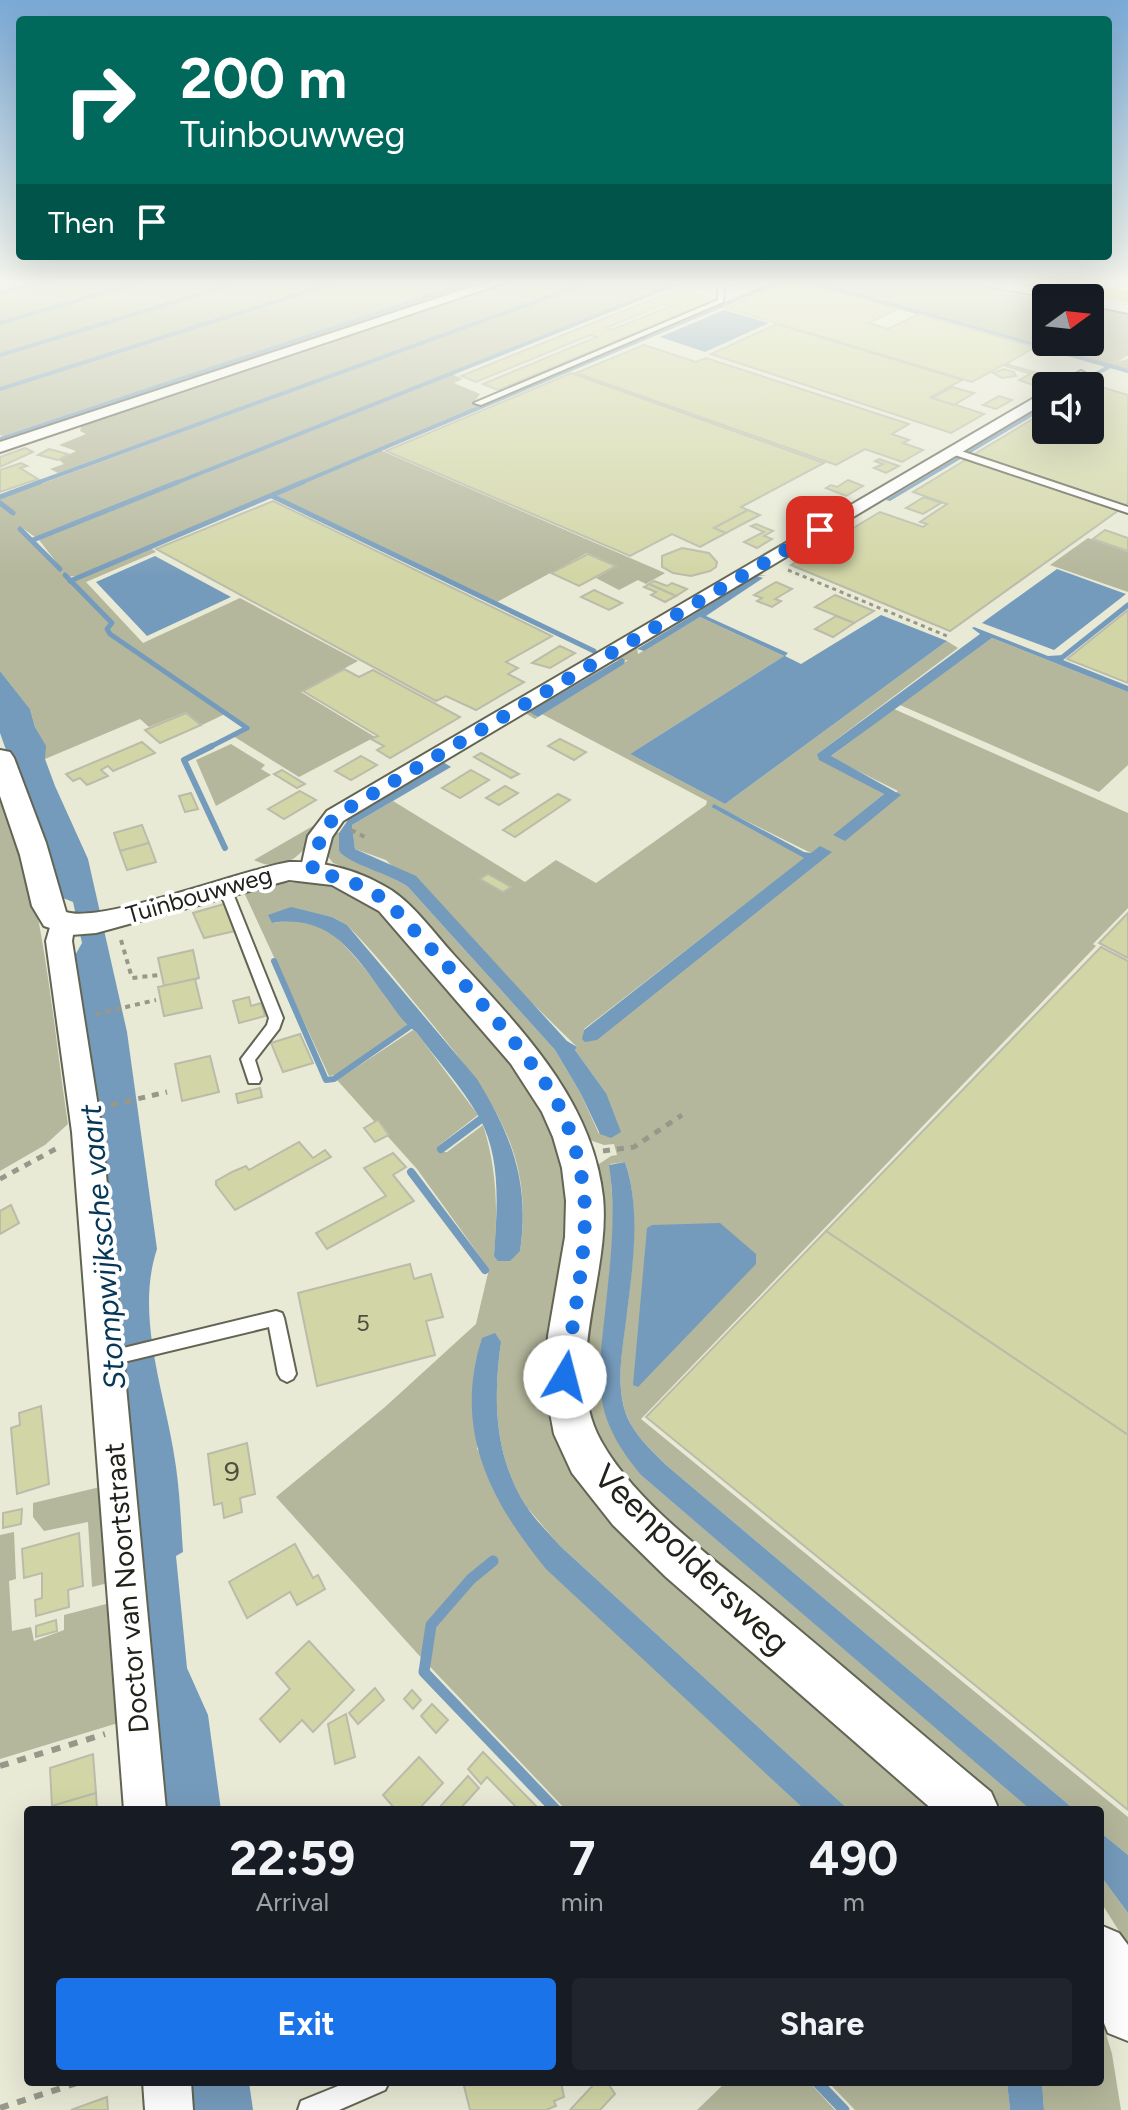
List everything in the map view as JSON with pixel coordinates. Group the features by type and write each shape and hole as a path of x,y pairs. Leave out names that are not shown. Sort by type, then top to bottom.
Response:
{"street":[{"path":"0,447 204,379"},
{"name":"Tuinbouwweg","path":"68,924 114,919 184,901 267,873 312,872 320,836 335,816 761,562 767,562 960,454 1032,405"},
{"name":"Doctor van Noortstraat","path":"0,758 34,853 50,911 68,924 59,941 87,1132 113,1358 145,1806"},
{"name":"Veenpoldersweg","path":"312,872 336,876 367,887 390,904 513,1042 550,1091 566,1121 584,1195 584,1236 565,1377 567,1407 575,1437 592,1467 613,1494 691,1568 968,1806"},
{"path":"1104,1958 1116,1976 1128,2013"},
{"path":"167,2086 169,2110"}],"lane":[{"path":"478,403 534,379"},
{"path":"960,454 1128,510"},
{"path":"224,886 276,1018 274,1026 248,1059 254,1079"},
{"path":"113,1358 276,1318 287,1374"},
{"path":"310,2110 367,2086"}],"path":[{"path":"767,562 947,636"},
{"path":"355,831 367,838"},
{"path":"114,919 132,978 159,975"},
{"path":"83,1017 156,1000"},
{"path":"108,1106 167,1092"},
{"path":"576,1154 634,1147 682,1115"},
{"path":"0,1179 87,1132"},
{"path":"0,1766 138,1724"},
{"path":"0,2108 68,2086"}],"green space":[{"path":"0,379 174,379 3,436 0,435"},
{"path":"181,379 190,379 0,443 34,428"},
{"path":"214,379 317,379 58,473 50,469 64,464 59,460 76,451 59,445 86,434 80,431 82,424"},
{"path":"326,379 433,379 35,537 21,527 18,529 58,569 61,568 39,540 43,537 438,379 462,379 454,383 480,394 474,402 483,405 380,450 665,573 646,584 638,580 619,590 596,578 617,566 587,553 497,602 271,494 78,576 64,577 103,615 74,581 151,548 156,552 86,582 143,643 240,598 358,661 301,692 375,737 299,777 233,736 247,728 225,714 202,725 186,712 149,727 140,719 45,759 45,746 30,709 0,671 0,499"},
{"path":"1088,538 1128,552 1128,592 1050,565"},
{"path":"752,574 767,576 757,576 637,648 638,654 700,617 784,656 630,754 725,804 947,641 958,648 817,754 884,794 833,836 898,791 830,757 894,709 1128,813 1128,908 1093,944 1096,946 641,1419 1128,1817 1128,1855 1104,1835 1104,1806 1070,1806 666,1465 630,1423 621,1388 634,1222 625,1162 610,1164 614,1225 600,1377 609,1418 627,1452 642,1476 1027,1806 1000,1806 653,1509 601,1442 584,1393 596,1166 617,1155 614,1144 604,1145 587,1139 552,1070 400,895 380,881 333,863 324,851 331,830 339,833 339,851 344,855 408,887 555,1050 581,1094 599,1134 606,1093 575,1050 577,1047 386,860 355,849 352,825 393,801 525,882 556,860 596,883 706,805 707,801 542,714 628,660 617,660 530,712 538,717 535,719 522,711","holes":["714,805 811,853 805,858 711,807","802,860 583,1039 584,1029"]},
{"path":"992,638 1128,692 1128,765 1099,792 900,705"},
{"path":"231,744 265,765 261,769 271,775 216,806 196,760"},
{"path":"0,788 15,825 36,908 68,1124 45,1145 0,1171"},
{"path":"325,819 305,848 288,862 278,865 254,860"},
{"path":"273,882 324,884 372,903 530,1083 560,1148 568,1197 552,1425 564,1453 595,1501 616,1523 940,1806 845,1806 559,1545 701,1711 801,1806 562,1806 416,1652 276,1497 385,1407 476,1324 489,1269 417,1169 337,1080 413,1030 416,1032 478,1115 438,1146 439,1152 447,1152 483,1125 495,1190 494,1256 520,1251 523,1214 513,1150 501,1122 467,1068 387,969 347,925 332,917 291,908 272,923 305,921 328,931 365,969 407,1025 336,1075 329,1076 242,888","holes":["501,1342 497,1385 498,1427 507,1467 527,1508 477,1449"]},
{"path":"100,1487 108,1583 92,1587 88,1522 44,1531 33,1517 33,1503"},
{"path":"14,1532 16,1579 9,1581 12,1631 31,1627 34,1641 64,1630 64,1615 110,1603 118,1723 0,1759 0,1535"},
{"path":"1104,1880 1128,1913 1128,1945 1104,1907"},
{"path":"1104,2027 1112,2054 1121,2110 1044,2110 1042,2086 1104,2086"},
{"path":"722,2086 813,2086 835,2110 697,2110"},
{"path":"832,2086 1007,2086 1010,2110 855,2110"}],"water":[{"path":"1032,412 1032,416 890,501 886,500"},
{"path":"155,556 231,597 147,636 96,582"},
{"path":"1057,569 1126,594 1054,650 982,623"},
{"path":"757,576 763,578 706,616 788,653 785,656 801,664 881,615 947,641 725,804 630,754 784,656 700,617 644,651 637,649"},
{"path":"974,627 1048,656 1064,655 1063,660 1128,686 1128,692 992,638 831,756 901,795 845,841 833,835 884,794 819,760 817,754 980,634"},
{"path":"622,658 624,664 538,717 529,712"},
{"path":"0,671 30,709 35,727 46,746 45,759 55,786 88,859 127,1032 157,1249 149,1302 151,1330 177,1478 183,1552 176,1556 187,1668 208,1715 220,1806 165,1806 74,957 82,943 73,902 58,896 0,733"},
{"path":"443,762 451,767 352,825 355,849 416,876 567,1041 577,1047 575,1050 606,1093 621,1132 611,1138 600,1134 555,1050 408,887 351,860 339,851 339,833 348,820"},
{"path":"714,804 804,852 811,853 820,846 832,852 597,1040 585,1042 582,1039 584,1030 804,858 711,807"},
{"path":"291,907 332,917 347,925 477,1079 509,1141 520,1182 520,1251 510,1261 498,1261 494,1256 497,1203 495,1167 479,1117 457,1084 416,1032 400,1017 353,954 327,932 311,925 272,923 268,915"},
{"path":"625,1162 633,1200 634,1241 621,1386 625,1411 634,1429 666,1465 1070,1806 1026,1806 642,1476 629,1459 607,1421 600,1378 612,1239 609,1165"},
{"path":"720,1223 756,1254 756,1264 638,1387 633,1385 647,1228 652,1225"},
{"path":"495,1333 501,1342 497,1385 498,1427 507,1467 530,1511 559,1545 845,1806 801,1806 546,1569 508,1516 493,1489 474,1433 474,1371 482,1338"},
{"path":"1104,1835 1128,1855 1128,1913 1104,1880"},
{"path":"190,2086 250,2086 253,2110 193,2110"},
{"path":"1007,2086 1042,2086 1044,2110 1010,2110"}],"building":[{"path":"494,379 523,379 498,390 483,384"},
{"path":"556,379 589,379 824,463 741,507 748,510 714,528 726,533 700,547 672,534 630,556 386,451"},
{"path":"594,379 772,379 909,424 892,434 909,440 903,443 923,450 902,462 865,449 836,465"},
{"path":"788,379 962,380 931,397 984,414 951,433"},
{"path":"952,387 974,393 954,405 932,398"},
{"path":"1104,388 1128,395 1128,503 1125,505 973,455 1032,419 1032,444 1104,444"},
{"path":"999,396 1012,400 996,409 983,405"},
{"path":"25,448 33,452 0,467 0,457"},
{"path":"49,449 68,454 58,460 38,455"},
{"path":"879,459 899,466 886,473 874,468 883,464 875,461"},
{"path":"967,459 1119,510 950,631 791,565 880,512 923,527 927,524 920,522 947,504 913,492"},
{"path":"21,463 27,466 20,468 38,479 0,492 0,470"},
{"path":"848,480 863,486 846,496 826,488 831,485 837,487"},
{"path":"924,497 941,503 923,514 906,508"},
{"path":"273,501 552,636 506,662 518,668 508,674 524,682 476,710 446,696 436,701 156,549"},
{"path":"748,510 760,515 726,533 714,528"},
{"path":"756,524 773,531 764,536 772,539 757,548 744,542 764,532 751,526"},
{"path":"1105,530 1128,538 1128,551 1093,539"},
{"path":"682,548 709,553 717,562 716,567 691,576 673,573 662,567 662,556"},
{"path":"588,554 616,566 579,586 551,573"},
{"path":"654,581 687,589 676,596 649,584"},
{"path":"776,582 792,589 775,599 781,601 772,607 757,601 762,598 754,595"},
{"path":"649,584 676,596 665,602 651,595 656,592 644,587"},
{"path":"594,590 622,603 609,610 581,597"},
{"path":"835,595 874,611 854,623 815,607"},
{"path":"1128,610 1128,683 1067,659"},
{"path":"836,616 854,623 833,637 815,629"},
{"path":"560,646 575,653 550,668 532,663"},
{"path":"344,669 359,677 373,670 460,717 390,758 377,750 384,746 371,739 378,736 303,691"},
{"path":"186,713 201,725 160,743 145,730"},
{"path":"560,739 586,752 574,760 548,746"},
{"path":"142,742 155,753 113,771 108,766 101,770 108,776 87,785 80,778 73,781 66,774"},
{"path":"481,753 519,774 511,778 474,757"},
{"path":"361,756 377,765 351,780 335,771"},
{"path":"282,770 305,784 297,788 274,774"},
{"path":"471,770 489,780 460,798 442,788"},
{"path":"505,786 518,793 499,805 486,798"},
{"path":"300,791 316,800 284,819 268,809"},
{"path":"191,793 198,809 185,812 179,796"},
{"path":"558,794 570,800 515,837 503,830"},
{"path":"142,825 149,843 120,851 114,833"},
{"path":"149,843 156,862 127,870 120,851"},
{"path":"488,874 511,887 503,892 480,879"},
{"path":"224,904 235,931 204,938 193,913"},
{"path":"1128,913 1128,958 1099,943"},
{"path":"1101,947 1128,961 1128,1435 826,1231"},
{"path":"193,950 199,978 164,986 158,958"},
{"path":"199,978 195,979 202,1008 164,1016 158,987"},
{"path":"249,997 251,1006 261,1003 265,1016 239,1023 233,1001"},
{"path":"300,1034 313,1063 283,1072 271,1043"},
{"path":"210,1056 219,1092 182,1101 175,1064"},
{"path":"260,1088 262,1097 238,1103 236,1094"},
{"path":"378,1120 389,1135 375,1142 364,1128"},
{"path":"299,1142 313,1158 325,1150 331,1157 235,1210 216,1185 216,1181 232,1172 246,1166 249,1170"},
{"path":"393,1153 406,1167 393,1175 414,1201 327,1249 316,1233 386,1196 364,1168"},
{"path":"11,1205 19,1223 0,1234 0,1211"},
{"path":"826,1231 1128,1435 1128,1810 646,1417"},
{"path":"410,1264 414,1279 431,1274 443,1317 426,1321 435,1355 317,1386 298,1293"},
{"path":"41,1406 49,1484 17,1494 11,1428 20,1425 19,1413"},
{"path":"247,1443 255,1494 240,1498 242,1512 224,1518 222,1503 214,1505 208,1454"},
{"path":"22,1509 21,1524 3,1528 3,1513"},
{"path":"79,1533 83,1586 68,1590 69,1607 36,1616 35,1600 42,1598 42,1573 24,1578 22,1549"},
{"path":"295,1544 313,1578 318,1575 325,1589 297,1605 290,1592 247,1618 229,1582"},
{"path":"56,1620 57,1631 36,1637 36,1626"},
{"path":"309,1641 354,1690 313,1732 302,1720 280,1742 260,1719 290,1689 276,1673"},
{"path":"375,1688 384,1700 358,1724 349,1713"},
{"path":"412,1690 421,1700 413,1709 404,1699"},
{"path":"432,1704 448,1720 436,1733 421,1716"},
{"path":"346,1714 355,1757 335,1764 328,1724"},
{"path":"483,1752 536,1806 515,1806 487,1777 481,1784 468,1769"},
{"path":"93,1754 96,1793 52,1806 50,1768"},
{"path":"419,1757 443,1783 422,1806 393,1806 383,1795"},
{"path":"468,1776 479,1788 463,1806 441,1806"},
{"path":"96,1793 97,1806 52,1806"},
{"path":"464,2086 562,2086 564,2097 554,2101 556,2106 546,2110 470,2110"},
{"path":"592,2086 610,2086 615,2094 600,2110 570,2110"},
{"path":"107,2097 108,2110 71,2110"}],"waterway":[{"path":"0,389 30,379"},
{"path":"0,439 179,379"},
{"path":"34,484 321,379"},
{"path":"173,484 436,379"},
{"path":"298,484 546,379"},
{"path":"0,497 40,482"},
{"path":"173,484 178,482"},
{"path":"71,581 303,482"},
{"path":"33,540 173,484"},
{"path":"272,496 594,651"},
{"path":"0,503 13,513"},
{"path":"20,529 60,569"},
{"path":"65,575 71,581"},
{"path":"71,581 112,623 107,629 110,634 247,728 208,748"},
{"path":"1059,660 1128,605"},
{"path":"208,748 212,746"},
{"path":"208,748 184,760 225,848"},
{"path":"274,961 326,1080 334,1079 409,1027"},
{"path":"441,1149 480,1120"},
{"path":"411,1172 485,1270"},
{"path":"493,1561 471,1579 431,1625 424,1672 552,1806"},
{"path":"821,2086 844,2110"}],"route":[{"path":"565,1377 584,1236 584,1195 566,1121 550,1091 513,1042 390,904 367,887 336,876 312,872 320,836 335,816 761,562 767,562 820,530"}],"water label":[{"name":"Stompwijksche vaart","path":"103,1247"}]}
